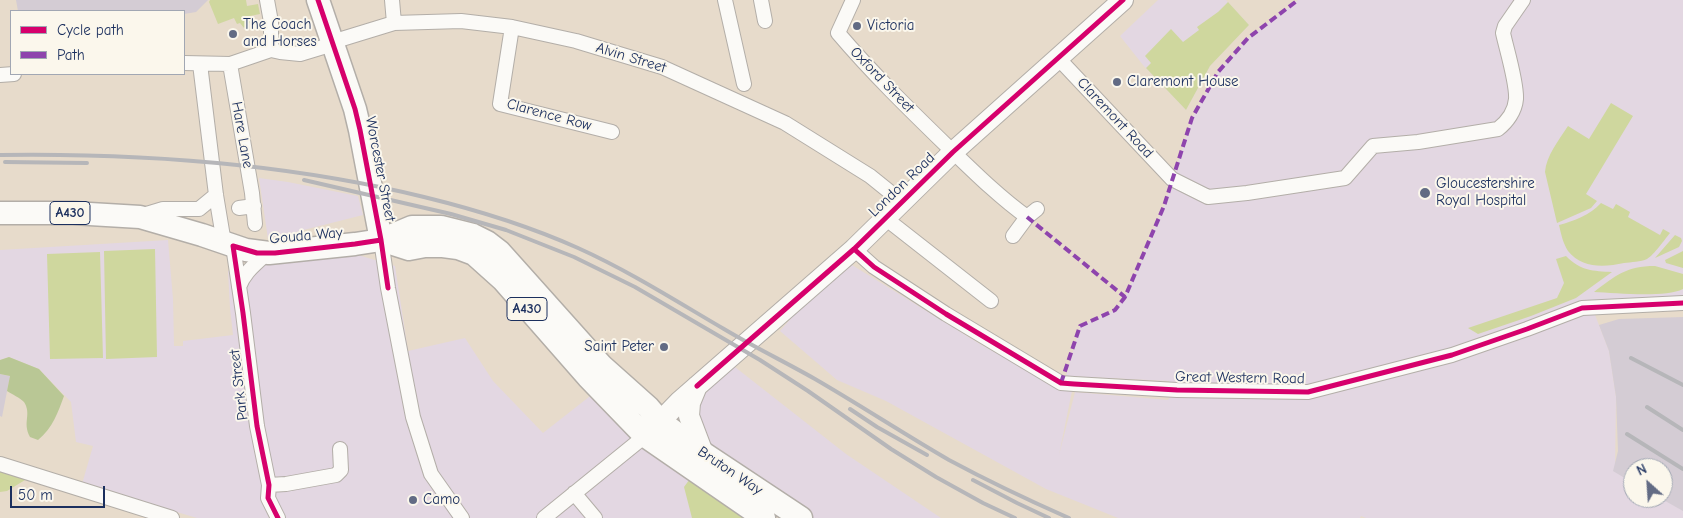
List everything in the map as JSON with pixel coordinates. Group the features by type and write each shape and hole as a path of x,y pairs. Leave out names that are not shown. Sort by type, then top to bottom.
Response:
{"main road":[{"name":"Worcester Street","path":"318,0 360,130 381,240"},
{"name":"London Road","path":"653,429 697,386 854,248 953,152 1122,0"},
{"name":"Gouda Way","path":"0,213 73,213 140,217 257,253 275,254 381,240"},
{"name":"A430","path":"381,240 409,249 425,246 443,246 458,248 474,254 503,280 588,377 653,429"},
{"path":"697,386 690,403 689,416 703,453"},
{"name":"Bruton Way","path":"653,429 703,453 801,518"},
{"name":"Bruton Way","path":"653,429 764,518"}],"street":[{"path":"185,64 230,64 271,50 271,22 267,0"},
{"path":"392,0 394,23"},
{"path":"725,0 744,84"},
{"path":"761,0 765,21"},
{"name":"Oxford Street","path":"853,0 838,33 862,61 953,152"},
{"name":"Claremont Road","path":"1058,58 1172,179 1208,197 1247,193 1344,178 1372,146 1418,142 1498,129 1507,122 1516,100 1503,33 1505,26 1523,0"},
{"name":"Alvin Street","path":"271,50 300,54 394,23 461,21 512,27 576,41 662,67 785,123 870,176 901,201"},
{"name":"Clarence Row","path":"512,27 500,104 612,132"},
{"name":"Park Street","path":"200,64 216,195 239,287 257,426 269,485 268,498 278,518"},
{"name":"Hare Lane","path":"230,64 254,206 255,224"},
{"path":"953,152 1005,201 1032,213 1013,236"},
{"name":"Gouda Way","path":"140,217 163,209 199,209 216,195"},
{"path":"239,208 254,206"},
{"path":"885,218 991,301"},
{"name":"Worcester Street","path":"381,240 388,288 413,417 432,474 462,518"},
{"name":"Great Western Road","path":"854,248 874,267 966,327 1061,383 1074,384 1177,390 1308,392 1452,355 1582,308 1683,303"},
{"path":"239,287 248,270 267,253"},
{"path":"544,518 653,429"},
{"path":"269,485 286,484 336,475 341,470 340,449"},
{"path":"0,464 172,518"},
{"path":"574,493 595,518"}],"shaded area":[{"path":"16,0 208,0 196,12 185,14 185,10 18,10"},
{"path":"1158,0 1226,0 1249,25 1210,66 1186,110 1143,65 1120,36"},
{"name":"Gloucestershire Royal Hospital","path":"1298,0 1683,0 1683,303 1592,307 1609,351 1616,397 1615,471 1623,475 1623,508 1673,508 1673,503 1683,508 1683,518 1366,518 1361,516 1360,518 1118,518 1046,489 886,401 837,380 780,331 801,307 852,265 980,344 1059,388 1072,391 1059,455 1075,392 1168,400 1177,390 1169,381 1066,376 1080,326 1115,310 1125,297 1164,206 1192,118 1218,72 1248,38"},
{"path":"259,178 358,196 363,215 268,239"},
{"path":"168,240 173,299 174,346 183,346 183,341 233,335 228,271 266,263 358,255 395,266 408,351 465,338 493,381 543,433 594,393 748,518 197,518 82,484 93,446 76,442 71,402 39,369 9,357 0,360 0,250"},
{"path":"1683,317 1683,511 1673,505 1673,458 1623,458 1623,477 1613,471 1618,451 1616,397 1609,351 1599,325 1619,319"},
{"path":"726,360 846,454 941,518 801,518 660,421"},
{"path":"0,374 10,376 2,417 0,416"}],"green space":[{"path":"210,0 246,0 247,6 258,4 260,14 250,16 252,21 244,28 240,23 237,24 234,18 218,24 209,2"},
{"path":"1228,2 1249,25 1210,66 1186,110 1146,68 1151,63 1145,56 1171,29 1183,42 1199,30 1197,27 1218,12"},
{"path":"1611,103 1633,116 1586,194 1597,201 1591,208 1557,223 1545,172 1550,154 1568,126 1589,139"},
{"path":"1601,203 1613,209 1616,204 1630,212 1628,217 1660,235 1663,229 1670,233 1653,254 1645,260 1602,266 1580,261 1568,251 1563,242 1559,225 1581,217"},
{"path":"1675,235 1681,238 1682,241 1679,247 1655,258"},
{"path":"155,249 157,357 106,359 104,251"},
{"path":"1683,251 1683,268 1666,263 1665,260"},
{"path":"100,252 103,358 50,359 47,254"},
{"path":"1566,256 1582,267 1612,272 1576,298 1531,316 1478,334 1468,328 1557,298 1564,283 1556,259"},
{"path":"1655,266 1683,274 1683,289 1675,292 1653,294 1594,292 1628,270"},
{"path":"9,357 39,369 64,396 51,425 38,440 30,437 28,432 27,411 24,402 7,391 10,376 0,374 0,360"},
{"path":"0,470 25,480 7,491 0,492"},
{"path":"695,472 748,518 692,518 684,487"}],"railway":[{"path":"0,155 160,158 266,168 372,185 483,213 522,226 578,248 616,266 735,336 815,379 949,460 1069,518"},
{"path":"5,162 87,163"},
{"path":"304,180 451,214 506,230 574,257 635,287 760,360 891,449 936,477 1015,518"},
{"path":"1631,358 1683,385"},
{"path":"1647,407 1683,430"},
{"path":"850,409 877,427 927,455"},
{"path":"1627,434 1683,469"},
{"path":"973,480 1049,518"}],"marked path":[{"path":"1061,383 1080,326 1115,310 1125,297 1164,206 1192,118 1218,72 1248,38 1298,0"},
{"path":"1027,217 1125,297"}],"cycle path":[{"path":"318,0 355,109 381,240 388,288"},
{"path":"697,386 854,249 953,152 1123,0"},
{"path":"278,518 268,498 269,485 257,426 233,246 257,253 275,253 381,240"},
{"path":"854,249 874,267 946,314 1061,383 1074,384 1177,390 1308,392 1452,355 1582,308 1683,303"}],"place":[{"name":"Victoria","path":"857,26"},
{"name":"The Coach and Horses","path":"233,34"},
{"name":"Claremont House","path":"1117,82"},
{"name":"Gloucestershire Royal Hospital","path":"1425,193"},
{"name":"Saint Peter","path":"664,347"},
{"name":"Camo","path":"413,500"}]}
